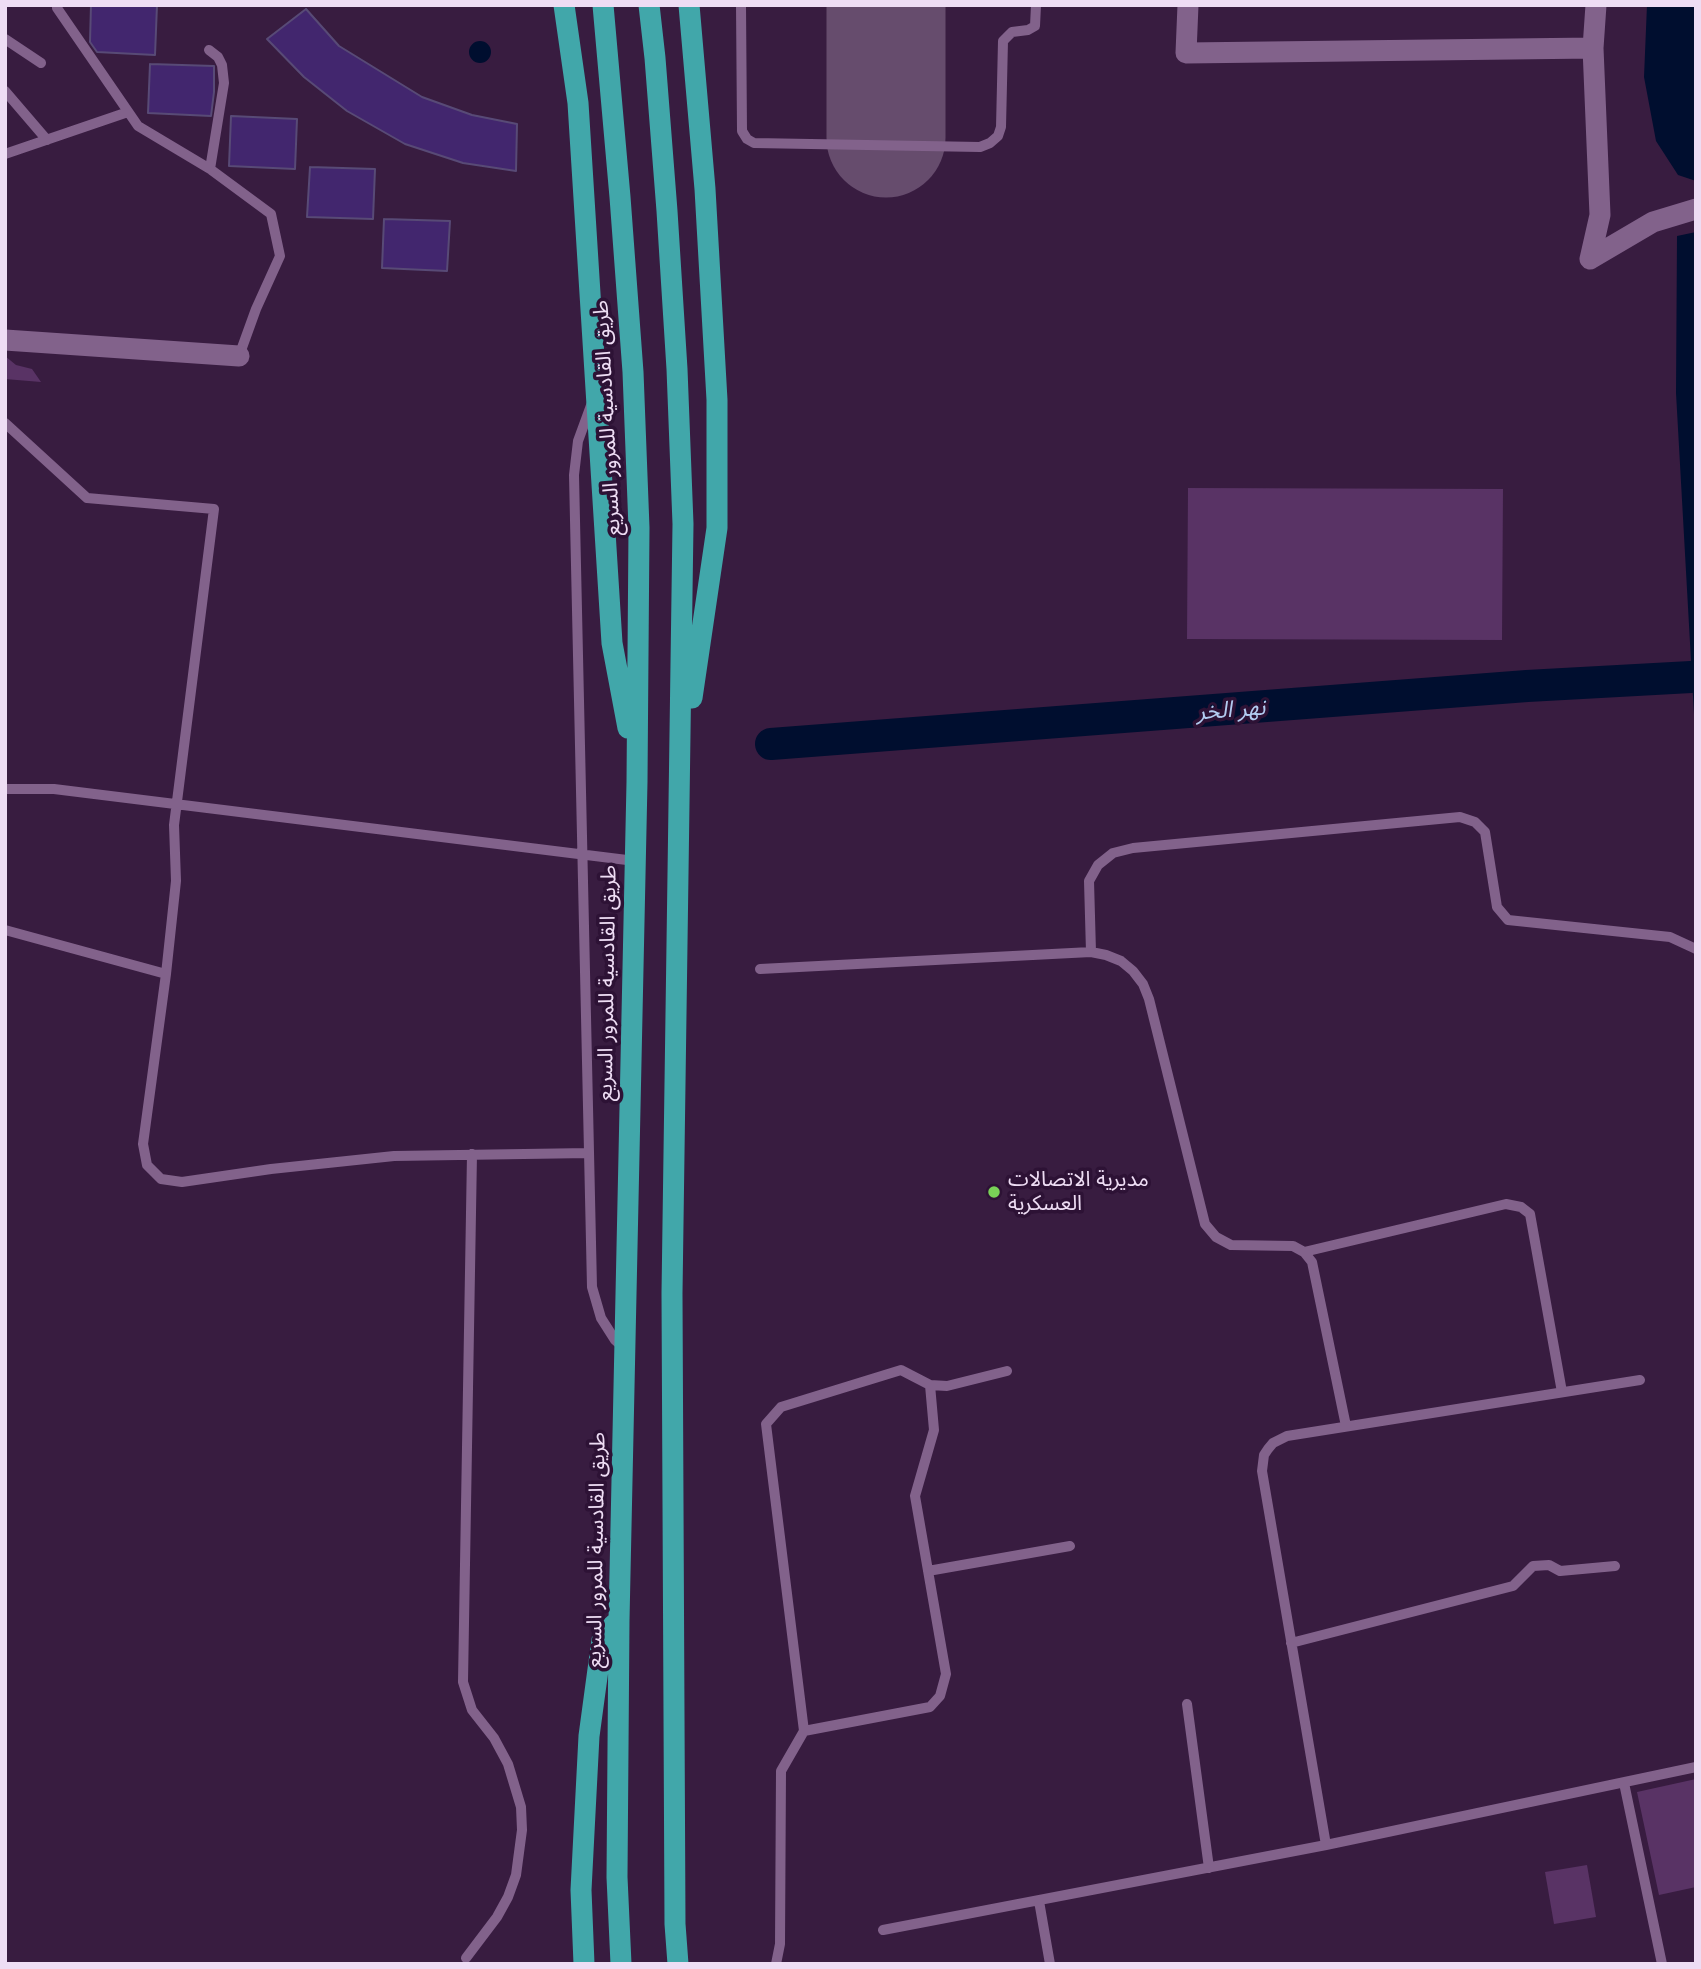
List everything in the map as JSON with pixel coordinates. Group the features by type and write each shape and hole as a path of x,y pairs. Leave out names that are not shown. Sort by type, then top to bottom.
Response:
{"highway":[{"path":"564,5 578,103 612,642 637,782"},
{"name":"طريق القادسية للمرور السريع","path":"603,5 633,372 639,528 637,782 619,1620 617,1877 621,1964"},
{"path":"649,5 676,342 683,524 672,1293 675,1924 678,1964"},
{"path":"680,779 706,610 717,515 717,400 705,189 689,5"},
{"path":"584,1964 581,1891 589,1736 602,1640 619,1620"},
{"path":"675,1924 690,1964"}],"street":[{"path":"1188,5 1186,53 1593,48"},
{"path":"1596,5 1593,48 1600,215 1590,259 1653,222 1696,209"},
{"path":"5,340 239,356"}],"lane":[{"path":"57,5 138,126 210,169 271,214 280,256 256,309 239,356"},
{"path":"741,5 742,131 747,139 754,143 980,147 998,136 1001,127 1003,41 1012,32 1028,30 1035,26 1037,5"},
{"path":"5,39 41,63"},
{"path":"209,50 218,57 222,65 224,83 210,169"},
{"path":"5,91 47,140"},
{"path":"5,154 128,112"},
{"path":"597,392 583,424 574,475 589,1153 594,1297 607,1330 625,1349"},
{"path":"5,423 87,498 214,509 174,825 176,881 143,1144 147,1165 162,1179 182,1182 394,1156 589,1153"},
{"path":"5,789 54,789 635,861"},
{"path":"1091,952 1089,881 1098,865 1113,853 1133,848 1460,817 1475,822 1485,832 1497,907 1508,920 1670,937 1696,950"},
{"path":"5,930 166,974"},
{"path":"760,969 1091,952 1121,961 1143,984 1149,999 1205,1224 1216,1237 1231,1245 1293,1246 1304,1252 1314,1268 1346,1426"},
{"path":"466,1958 497,1917 508,1897 516,1875 522,1830 521,1807 508,1764 494,1738 472,1710 463,1682 472,1154"},
{"path":"1304,1252 1506,1204 1521,1207 1530,1214 1562,1392"},
{"path":"776,1964 780,1944 781,1771 804,1731 766,1424 781,1407 901,1370 930,1385 947,1386 1007,1371"},
{"path":"1326,1845 1262,1471 1264,1455 1273,1443 1287,1436 1640,1380"},
{"path":"804,1731 930,1707 940,1696 946,1674 915,1496 934,1430 930,1385"},
{"path":"928,1571 1070,1546"},
{"path":"1291,1643 1513,1586 1533,1566 1549,1564 1560,1571 1615,1566"},
{"path":"1186,1704 1209,1868"},
{"path":"883,1930 1326,1845 1696,1767"},
{"path":"1624,1783 1662,1964"},
{"path":"1039,1901 1050,1964"}],"shaded area":[{"path":"5,356 16,365 32,369 41,382 5,379"},
{"path":"1188,488 1503,489 1502,640 1187,639"},
{"path":"1696,1779 1696,1887 1659,1895 1637,1792"},
{"path":"1587,1865 1596,1917 1554,1924 1545,1872"}],"water":[{"path":"1647,5 1696,5 1696,181 1678,175 1656,141 1644,77"},
{"path":"480,41 488,44 491,52 488,60 480,63 472,60 469,52 472,44"},
{"path":"1696,232 1696,750 1676,393 1677,236"}],"building":[{"path":"91,5 157,5 155,55 97,52 90,42"},
{"path":"306,9 339,46 422,97 472,115 517,124 516,171 463,163 405,144 347,111 304,77 267,39"},
{"path":"150,64 214,66 211,116 148,113"},
{"path":"231,116 297,119 295,169 229,166"},
{"path":"310,167 375,169 373,219 307,217"},
{"path":"384,219 450,221 447,271 382,268"}],"waterway":[{"name":"نهر الخر","path":"771,744 1527,686 1691,677"}],"runway":[{"path":"886,5 886,138"}],"place":[{"name":"مديرية الاتصالات العسكرية","path":"994,1192"}]}
